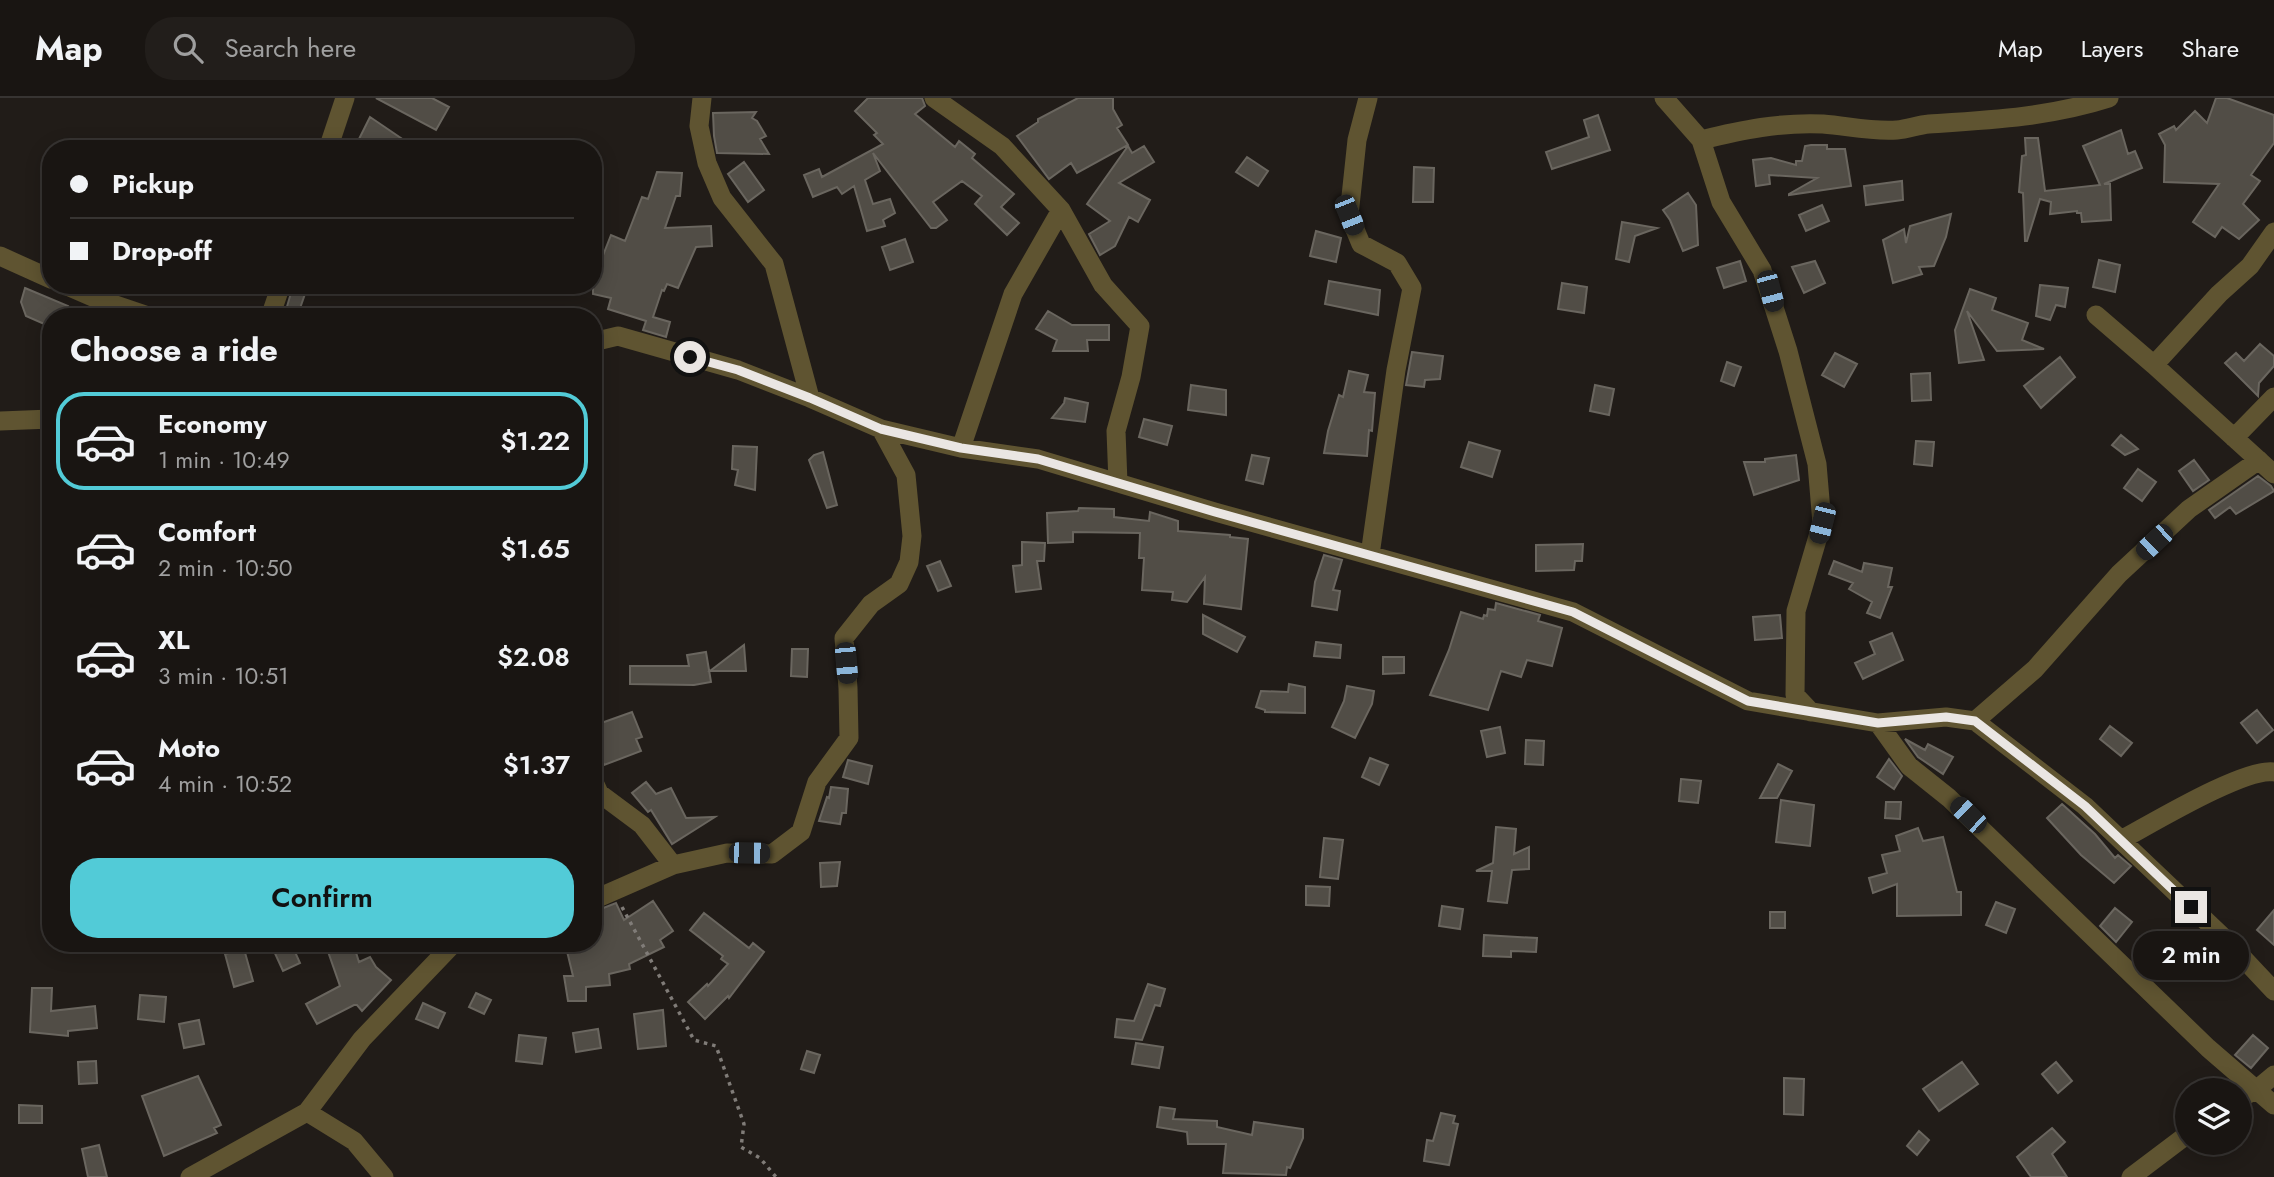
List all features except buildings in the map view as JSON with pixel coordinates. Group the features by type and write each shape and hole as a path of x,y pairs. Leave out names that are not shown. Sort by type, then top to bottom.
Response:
{"street":[{"path":"331,140 345,98"},
{"path":"702,98 699,127 708,163 722,198 774,264 810,398"},
{"path":"934,98 1002,146 1061,210 1103,285 1140,326 1131,377 1116,431 1118,483"},
{"path":"1368,98 1357,140 1349,215 1361,244 1397,263 1412,289 1396,370 1370,555"},
{"path":"1664,98 1701,140 1721,202 1752,251 1770,291 1801,397 1817,464 1822,523 1796,611 1795,695 1811,712"},
{"path":"1701,140 1760,126 1823,124 1859,130 1899,130 1926,124 1984,122 2082,107 2109,98"},
{"path":"961,448 1013,294 1061,210"},
{"path":"2154,365 2219,294 2250,266 2274,232"},
{"path":"0,256 42,275"},
{"path":"86,294 124,308"},
{"path":"2096,315 2274,474"},
{"path":"602,340 618,336 738,370 881,429 961,448 1038,459 1573,612 1748,701 1878,723 1946,717 1975,721 2085,806 2226,940 2274,991"},
{"path":"2234,438 2274,397"},
{"path":"0,421 42,419"},
{"path":"602,895 673,865 727,853 772,854 800,832 817,782 849,738 844,638 871,604 900,584 909,562 912,536 906,475 881,429"},
{"path":"1975,721 2035,669 2119,574 2189,509 2259,460"},
{"path":"1878,723 1909,766 1949,797 2208,1048 2234,1078"},
{"path":"2121,840 2225,785 2266,771 2274,772"},
{"path":"602,795 642,825 673,865"},
{"path":"190,1177 307,1112 362,1039 445,952"},
{"path":"2252,1091 2274,1075"},
{"path":"2252,1096 2274,1105"},
{"path":"307,1112 354,1141 384,1177"},
{"path":"2131,1177 2175,1144"}],"path":[{"path":"612,890 694,1040 716,1046 744,1124 741,1147 760,1158 776,1177"}],"route":[{"path":"690,357 738,370 881,429 961,448 1038,459 1215,512 1573,612 1748,701 1878,723 1946,717 1975,721 2085,806 2191,907"}]}
